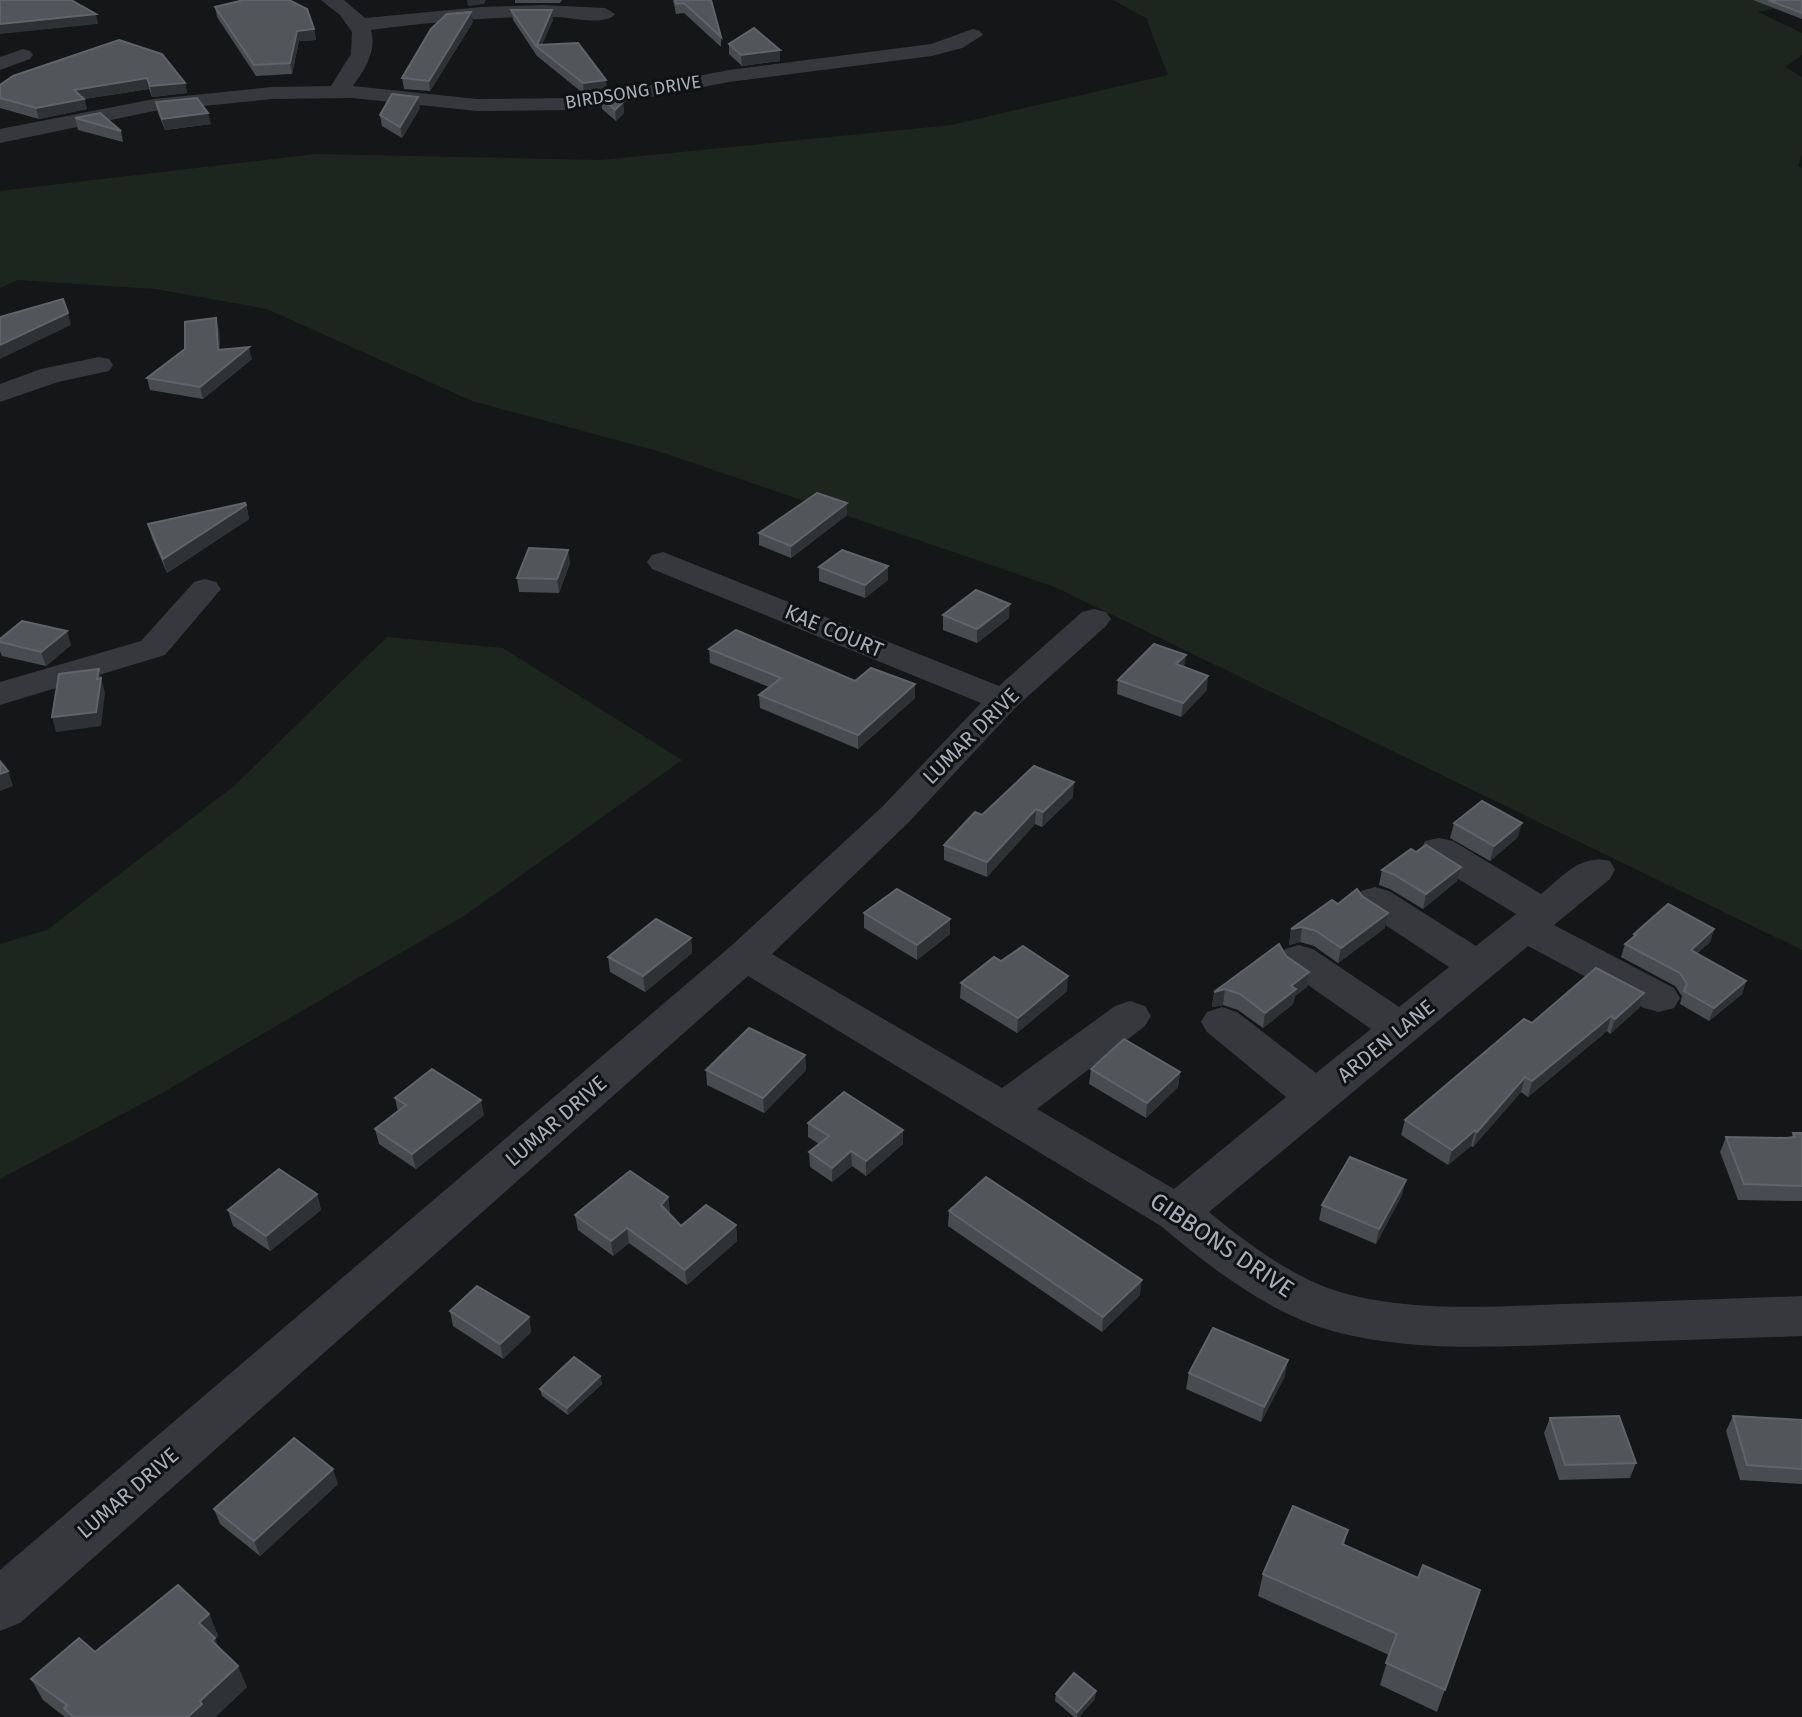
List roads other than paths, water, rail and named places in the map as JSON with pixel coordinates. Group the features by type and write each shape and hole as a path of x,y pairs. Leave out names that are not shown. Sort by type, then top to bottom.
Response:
{"street":[{"path":"331,0 349,12 360,24 364,35 357,66 337,92"},
{"path":"360,24 501,10 605,14"},
{"name":"BIRDSONG DRIVE","path":"0,136 172,102 261,94 337,92 477,105 578,103 729,76 943,48 973,35"},
{"path":"0,64 23,55"},
{"path":"0,394 51,375 100,365"},
{"name":"KAE COURT","path":"663,562 1004,700"},
{"path":"0,695 153,648 205,589"},
{"name":"LUMAR DRIVE","path":"0,1605 745,956 895,815 1004,700 1094,619"},
{"path":"1439,850 1534,920 1659,998"},
{"name":"ARDEN LANE","path":"1177,1213 1596,870"},
{"path":"1375,900 1478,966"},
{"name":"GIBBONS DRIVE","path":"745,956 1177,1213 1220,1248 1294,1295 1337,1312 1404,1323 1484,1327 1802,1317"},
{"path":"1299,959 1401,1029"},
{"path":"1003,1111 1130,1016"},
{"path":"1222,1022 1316,1097"}]}
